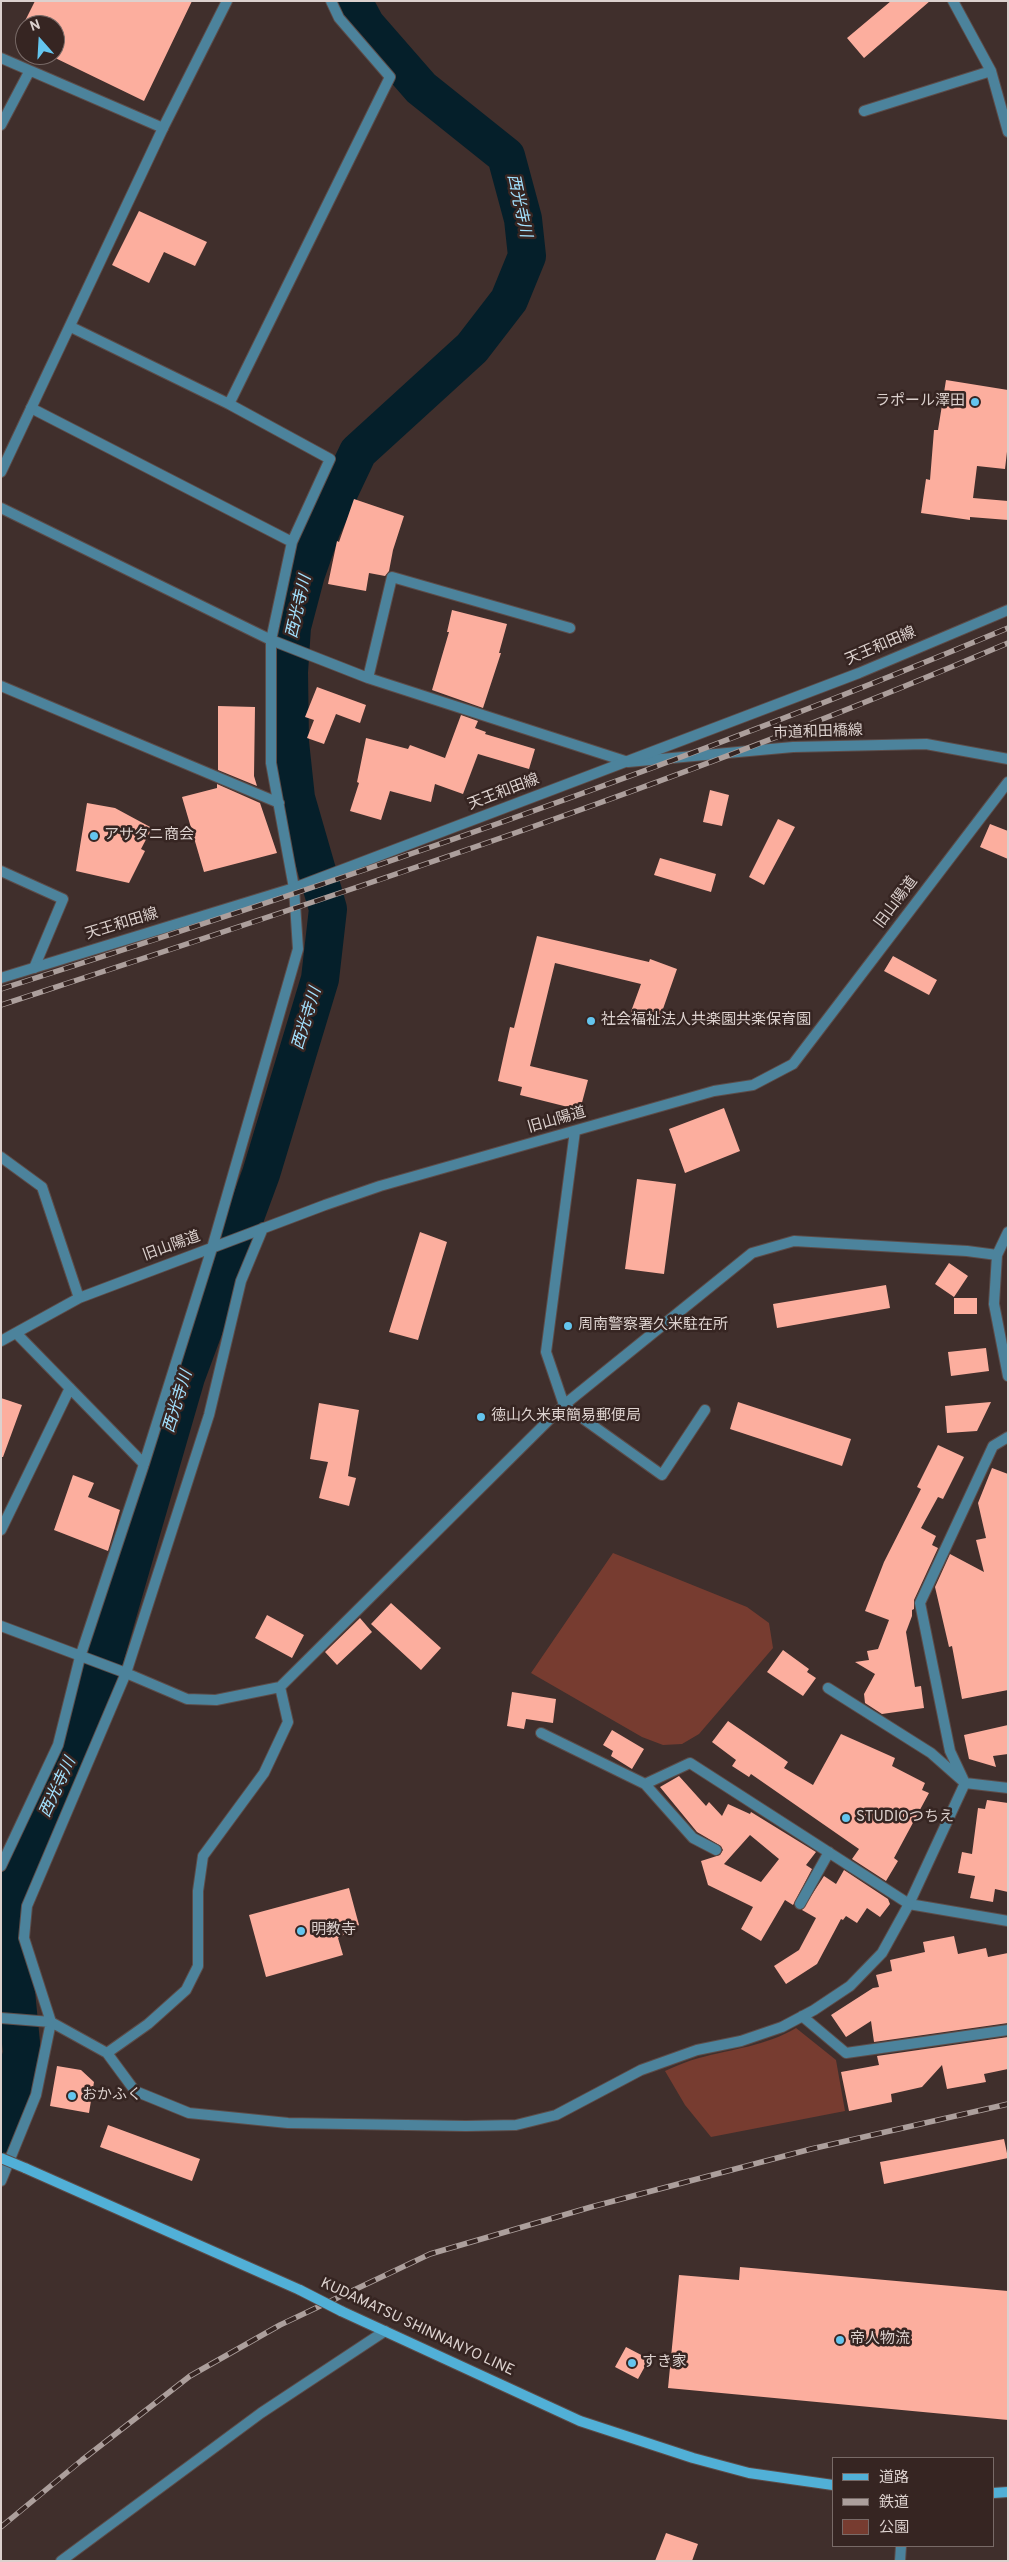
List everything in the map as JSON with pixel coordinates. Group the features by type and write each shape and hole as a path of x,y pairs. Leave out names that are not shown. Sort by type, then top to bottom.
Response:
{"main road":[{"name":"KUDAMATSU SHINNANYO LINE","path":"1,2158 300,2290 341,2311 580,2421 693,2458 749,2472 832,2485"},
{"path":"994,2493 1008,2492"}],"street":[{"path":"1,472 164,128 227,1"},
{"path":"229,404 390,78 339,18 331,1"},
{"path":"953,1 991,71 1008,132"},
{"path":"1,58 29,72 164,128"},
{"path":"864,111 991,71"},
{"path":"1,125 29,72"},
{"path":"1,1866 58,1746 80,1657 144,1464 212,1248 298,950 294,888 271,763 271,640 292,542 330,459 229,404 71,327"},
{"path":"31,408 292,542"},
{"path":"1,508 271,640 368,678 628,762"},
{"path":"368,678 392,577 570,628"},
{"name":"天王和田線","path":"1,978 294,888 859,673 1008,610"},
{"path":"1,686 279,803"},
{"name":"市道和田橋線","path":"628,762 793,747 926,744 1008,759"},
{"name":"旧山陽道","path":"1,1341 17,1334 79,1298 380,1186 714,1091 752,1085 793,1064 1008,782"},
{"path":"1,872 64,899 34,968"},
{"path":"575,1131 546,1352 564,1405 662,1475 705,1410"},
{"path":"1,1156 42,1188 79,1298"},
{"path":"1,2181 36,2096 52,2022 24,1938 27,1906 126,1673 208,1415 241,1281 263,1228"},
{"path":"1008,1232 997,1254 994,1304 1005,1348 1008,1376"},
{"path":"1,1626 126,1673 187,1699 216,1700 280,1687 564,1405 752,1253 794,1241 997,1254"},
{"path":"17,1334 144,1464"},
{"path":"1,1530 4,1516 70,1388"},
{"path":"1,2018 52,2022 107,2053 135,2090 189,2113 288,2123 516,2124 556,2115 641,2070 697,2050 741,2041 782,2027 802,2016 850,1986 882,1953 909,1904 965,1783 950,1751 920,1603 993,1446 1008,1437"},
{"path":"107,2053 148,2024 186,1990 198,1966 198,1890 203,1856 264,1773 288,1722 280,1687"},
{"path":"828,1688 931,1753 965,1783 1008,1788"},
{"path":"541,1733 646,1784 693,1838 716,1850"},
{"path":"646,1784 690,1764 909,1904 1008,1921"},
{"path":"800,1904 829,1852"},
{"path":"802,2016 846,2052 1008,2030"},
{"path":"61,2561 261,2413 385,2331"},
{"path":"900,2561 901,2547"}],"green space":[{"path":"613,1553 747,1607 769,1623 773,1648 699,1734 682,1744 663,1745 642,1737 531,1673"},
{"path":"796,2028 836,2060 845,2111 711,2137 685,2105 665,2071 695,2059 761,2043"}],"building":[{"path":"35,1 192,1 144,101 65,63 65,15 28,15"},
{"path":"891,1 930,1 864,58 847,38"},
{"path":"139,211 207,242 195,266 164,252 149,283 112,265"},
{"path":"946,380 1008,390 1008,443 1005,469 977,466 973,498 1008,501 1008,520 970,517 970,520 921,513 926,479 930,480 934,430 938,430"},
{"path":"354,499 404,516 393,550 389,571 385,576 369,573 366,591 328,584 337,541 339,542"},
{"path":"452,610 507,624 499,653 501,653 483,708 432,690 449,632 447,632"},
{"path":"317,687 366,705 360,723 336,714 324,744 307,738 314,720 305,717"},
{"path":"218,706 255,707 254,776 257,786 218,770"},
{"path":"461,715 478,721 475,728 486,732 485,734 535,749 529,769 478,754 463,794 435,784 431,802 390,791 381,820 350,811 359,783 357,782 366,738 408,749 410,745 445,758"},
{"path":"217,784 260,803 277,853 204,872 182,797 217,788"},
{"path":"710,790 729,795 722,826 703,822"},
{"path":"87,803 115,808 152,828 141,849 145,851 129,883 76,871"},
{"path":"778,819 795,827 764,885 749,877"},
{"path":"990,824 1008,831 1008,859 980,847"},
{"path":"660,858 716,874 711,892 654,875"},
{"path":"537,936 649,962 650,959 677,969 657,1026 629,1017 641,984 555,963 530,1066 588,1080 580,1110 520,1095 522,1087 498,1081 510,1027 514,1028"},
{"path":"893,956 937,980 929,995 884,971"},
{"path":"724,1108 740,1151 685,1173 669,1129"},
{"path":"637,1179 676,1184 664,1274 625,1269"},
{"path":"420,1232 447,1242 418,1340 389,1332"},
{"path":"949,1263 968,1276 954,1297 935,1284"},
{"path":"886,1285 890,1308 777,1328 773,1304"},
{"path":"954,1298 977,1298 977,1314 954,1314"},
{"path":"986,1348 989,1371 951,1376 948,1352"},
{"path":"1,1398 22,1405 3,1457 1,1457"},
{"path":"738,1402 851,1439 842,1466 730,1429"},
{"path":"991,1402 977,1431 947,1433 945,1406"},
{"path":"319,1403 359,1410 348,1476 356,1478 349,1506 319,1498 328,1462 310,1459"},
{"path":"938,1445 964,1457 943,1499 938,1497 921,1528 936,1536 932,1545 938,1548 914,1600 914,1609 912,1610 912,1616 906,1632 915,1687 921,1686 924,1708 882,1714 865,1703 864,1694 875,1674 855,1662 869,1660 867,1651 878,1649 889,1620 865,1611 884,1562 921,1489 917,1487"},
{"path":"992,1468 1008,1474 1008,1690 962,1699 952,1646 949,1647 935,1587 950,1554 984,1572 976,1540 986,1538 978,1503"},
{"path":"73,1475 94,1483 88,1497 120,1510 108,1551 54,1530"},
{"path":"391,1603 441,1648 421,1670 371,1624"},
{"path":"267,1615 304,1635 292,1658 255,1638"},
{"path":"360,1618 372,1632 337,1665 325,1652"},
{"path":"783,1650 809,1669 807,1672 816,1678 803,1696 767,1672"},
{"path":"512,1692 556,1699 553,1723 526,1719 524,1729 507,1726"},
{"path":"728,1721 788,1762 784,1768 813,1785 841,1734 895,1758 892,1766 925,1783 922,1790 929,1793 894,1858 898,1861 886,1881 852,1859 859,1849 751,1774 749,1777 732,1766 736,1760 712,1742"},
{"path":"1008,1725 1008,1754 993,1756 996,1767 969,1759 964,1735"},
{"path":"612,1730 644,1749 632,1769 611,1756 613,1751 603,1745"},
{"path":"679,1776 706,1806 709,1802 722,1816 728,1804 750,1814 751,1812 816,1852 806,1865 812,1869 793,1905 785,1900 761,1941 741,1929 753,1907 708,1885 701,1861 720,1855 723,1850 721,1846 697,1832 660,1787","holes":["750,1835 779,1859 761,1882 724,1864"]},
{"path":"987,1800 1008,1803 1008,1892 995,1889 993,1902 970,1898 975,1876 958,1873 962,1852 972,1854 978,1808 985,1809"},
{"path":"844,1870 888,1899 890,1904 880,1917 867,1908 857,1923 846,1916 843,1920 841,1919 817,1964 786,1984 774,1966 799,1950 816,1918 802,1910 824,1876 836,1884"},
{"name":"明教寺","path":"349,1888 359,1925 338,1938 343,1955 266,1977 249,1915"},
{"path":"954,1936 958,1954 986,1948 988,1957 1008,1953 1008,2023 874,2042 871,2021 846,2037 831,2015 873,1988 879,1987 876,1975 892,1971 890,1960 925,1952 923,1942"},
{"path":"1008,2037 1008,2069 984,2074 986,2082 947,2089 942,2065 922,2087 891,2094 892,2102 849,2111 841,2072 879,2065 877,2056"},
{"name":"おかふく","path":"57,2066 81,2070 94,2082 89,2113 50,2106"},
{"path":"108,2125 200,2159 192,2181 100,2147"},
{"path":"1004,2139 1008,2158 884,2184 880,2162"},
{"name":"帝人物流","path":"740,2267 1008,2291 1008,2420 668,2388 679,2275 739,2280"},
{"name":"すき家","path":"626,2347 649,2359 638,2379 615,2367"},
{"path":"666,2533 698,2544 692,2561 655,2561"}],"waterway":[{"name":"西光寺川","path":"1,2134 22,2053 7,1900 81,1740 186,1377 261,1174 320,979 328,909 296,798 290,742 289,672 292,627 306,574 322,528 358,452 472,348 509,300 527,256 523,219 506,156 421,88 366,25 353,1"}],"railway":[{"path":"1,989 256,906 509,820 760,727 1008,628"},
{"path":"1,1005 382,879 635,790 760,743 1008,643"},
{"path":"1,2527 82,2460 190,2376 280,2325 430,2254 591,2207 811,2149 1008,2104"}],"place":[{"name":"ラポール澤田","path":"975,402"},
{"name":"アサタニ商会","path":"94,836"},
{"name":"社会福祉法人共楽園共楽保育園","path":"591,1021"},
{"name":"周南警察署久米駐在所","path":"568,1326"},
{"name":"徳山久米東簡易郵便局","path":"481,1417"},
{"name":"STUDIOつちえ","path":"846,1818"},
{"name":"明教寺","path":"301,1931"},
{"name":"おかふく","path":"72,2096"},
{"name":"帝人物流","path":"840,2340"},
{"name":"すき家","path":"632,2363"}]}
